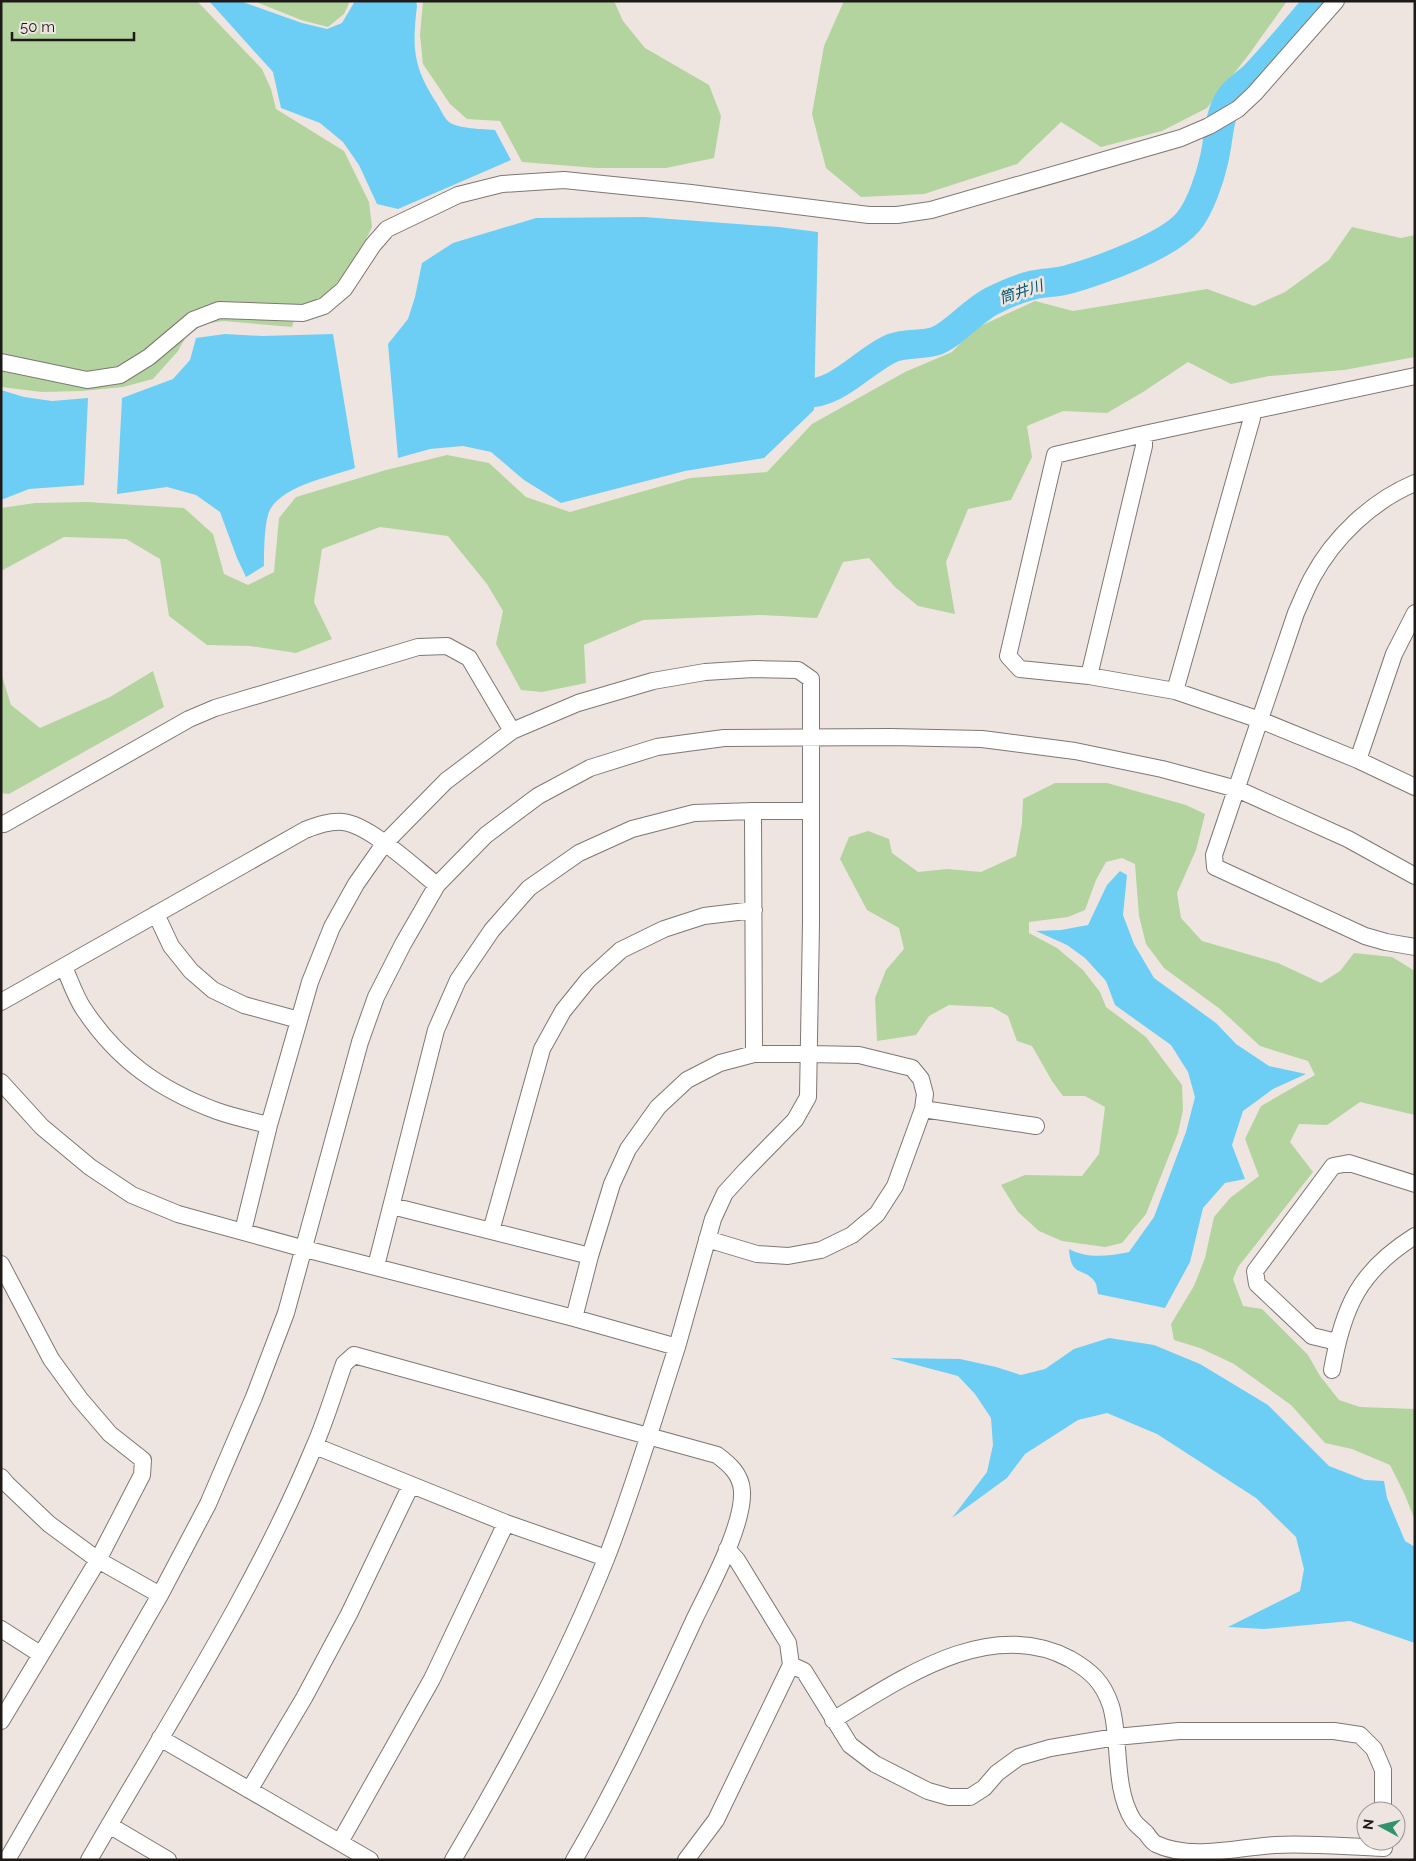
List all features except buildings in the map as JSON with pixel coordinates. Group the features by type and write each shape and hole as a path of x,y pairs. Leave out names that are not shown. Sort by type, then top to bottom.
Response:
{"street":[{"path":"1,362 87,380 120,374 149,357 193,320 219,310 303,313 324,306 344,289 373,245 387,229 458,194 502,184 564,180 700,194 869,215 897,215 931,210 1181,138 1209,126 1238,109 1255,93 1336,1"},
{"path":"1415,376 1055,455 1008,656 1020,669 1089,676 1175,691 1260,720 1358,760 1415,787"},
{"path":"1175,691 1252,418 1251,411"},
{"path":"1089,676 1144,446 1144,434"},
{"path":"1415,483 1395,491 1360,518 1332,548 1312,578 1296,613 1214,855 1215,867 1365,936 1415,947"},
{"path":"1358,760 1394,654 1415,613"},
{"path":"1,824 189,719 215,708 418,647 447,646 469,658 512,731"},
{"path":"243,1231 269,1125 310,982 332,927 356,884 384,844 446,780 512,731 578,703 653,681 705,672 753,669 798,670 811,679 810,1054 808,1097 795,1120 726,1193 712,1218 677,1347 649,1436 606,1558 570,1640 532,1718 492,1794 453,1860"},
{"path":"6,1860 160,1595 208,1504 254,1397 286,1313 360,1042 373,1006 403,944 436,886 486,835 538,796 590,768 657,747 724,738 982,739 1075,750 1237,788 1348,839 1415,876"},
{"path":"376,1266 436,1030 458,980 492,930 529,888 579,853 632,829 694,813 753,810 811,811"},
{"path":"753,810 754,1054"},
{"path":"1,1002 305,830 326,822 344,822 358,826 384,844 436,886"},
{"path":"491,1230 542,1049 563,1011 588,980 621,950 664,929 704,916 754,910"},
{"path":"156,914 171,946 191,971 213,990 244,1005 300,1020"},
{"path":"64,967 82,1007 107,1040 134,1067 170,1091 210,1108 269,1125"},
{"path":"574,1318 590,1256 612,1184 628,1148 658,1107 687,1080 720,1064 754,1054 859,1055 912,1068 921,1079 925,1094 923,1109 895,1186 877,1214 852,1235 821,1250 788,1256 757,1254 706,1239"},
{"path":"1,1082 42,1127 90,1168 132,1195 178,1214 677,1347"},
{"path":"923,1109 1036,1126"},
{"path":"1337,1342 1312,1336 1257,1284 1255,1271 1333,1166 1348,1163 1415,1184"},
{"path":"392,1206 590,1256"},
{"path":"1332,1370 1337,1342 1350,1304 1368,1274 1394,1249 1415,1236"},
{"path":"1,1264 51,1359 80,1399 110,1434 143,1460 142,1475 98,1560 1,1721"},
{"path":"89,1860 227,1624 280,1522 315,1446 344,1364 354,1355 717,1455 734,1468 742,1490 739,1518 727,1549 648,1720 597,1822 574,1860"},
{"path":"315,1446 506,1523 606,1558"},
{"path":"1,1477 6,1484 49,1524 98,1560 160,1595"},
{"path":"250,1789 304,1698 349,1614 411,1485"},
{"path":"340,1842 432,1679 506,1523"},
{"path":"686,1860 716,1820 790,1665 788,1643 737,1560 727,1549"},
{"path":"1,1629 40,1654"},
{"path":"834,1720 912,1672 955,1654 988,1646 1020,1645 1055,1652 1084,1667 1102,1684 1111,1706 1123,1796 1133,1820 1156,1844 1180,1853 1210,1854 1276,1845 1356,1849"},
{"path":"790,1665 804,1671 850,1745 875,1764 928,1792 970,1797 984,1788 997,1773 1019,1758 1050,1748 1116,1737 1179,1731 1334,1731 1360,1736 1374,1749 1383,1770 1384,1801"},
{"path":"160,1738 370,1860"},
{"path":"109,1825 168,1860"}],"green space":[{"path":"1,1 197,1 262,69 271,89 276,109 344,151 369,202 372,227 351,270 320,299 298,306 292,327 223,321 192,326 178,351 153,379 123,387 82,391 42,392 1,387"},
{"path":"254,1 350,1 344,14 328,27 301,20"},
{"path":"423,1 614,1 623,21 645,48 709,85 721,116 714,158 666,168 596,168 522,162 500,121 467,119 450,104 423,64 420,35"},
{"path":"844,1 1287,1 1250,53 1207,108 1162,131 1101,147 1061,122 1017,164 924,194 861,197 826,168 812,114 824,46"},
{"path":"1352,227 1401,238 1415,235 1415,357 1344,370 1269,376 1231,384 1188,362 1107,413 1063,411 1027,426 1032,457 1011,500 968,509 946,562 955,614 918,606 895,587 869,558 843,562 817,618 760,615 643,620 584,645 586,683 542,692 521,690 496,644 503,611 487,584 448,536 380,527 322,549 314,602 332,639 296,653 250,646 207,645 169,616 160,559 126,539 64,537 1,571 1,508 35,503 87,502 184,508 213,534 224,574 248,585 274,572 279,518 296,497 386,470 447,455 489,463 526,497 570,512 690,478 767,472 812,424 905,372 952,352 974,329 1035,301 1073,311 1207,289 1254,306 1285,292 1329,260"},
{"path":"153,671 164,707 9,794 1,793 1,673 11,705 40,728 110,697"},
{"path":"1055,783 1107,783 1186,805 1205,814 1196,850 1177,893 1181,918 1202,941 1278,963 1321,983 1340,971 1354,953 1392,957 1415,971 1415,1115 1360,1102 1327,1125 1299,1124 1290,1142 1313,1172 1238,1267 1233,1279 1243,1306 1262,1309 1308,1355 1320,1376 1339,1400 1360,1407 1415,1409 1415,1520 1390,1465 1352,1449 1325,1443 1291,1405 1234,1364 1200,1348 1174,1340 1171,1324 1194,1286 1205,1258 1214,1217 1230,1198 1259,1176 1245,1139 1261,1106 1315,1075 1308,1061 1260,1046 1220,1009 1164,968 1146,944 1139,916 1135,864 1122,858 1106,862 1096,880 1085,910 1068,917 1029,922 1029,933 1057,948 1083,970 1100,992 1106,1007 1146,1037 1182,1085 1183,1110 1178,1133 1146,1214 1122,1243 1105,1247 1062,1241 1039,1231 1018,1212 1001,1185 1025,1175 1082,1176 1099,1154 1105,1107 1085,1096 1063,1096 1032,1046 1017,1041 1008,1016 992,1007 949,1005 929,1016 916,1035 877,1041 875,998 886,970 904,949 899,928 867,910 840,859 849,837 868,831 889,839 892,853 918,872 947,869 981,872 1016,856 1022,823 1023,799"}],"water":[{"path":"209,1 240,1 302,23 327,29 342,23 355,1 416,1 416,56 428,90 449,122 458,126 495,130 511,160 398,209 377,204 359,165 343,142 320,123 281,108 273,72"},
{"path":"644,217 779,227 818,232 814,410 764,458 685,471 561,503 524,480 491,452 463,446 430,449 398,458 388,344 408,319 422,263 453,243 536,218"},
{"path":"225,334 262,336 333,334 355,468 309,483 287,493 278,500 271,508 267,520 264,566 246,577 220,512 196,495 167,487 117,494 122,398 173,379 190,360 196,338"},
{"path":"1,390 24,397 52,401 88,398 84,485 29,489 1,500"},
{"path":"1120,871 1127,875 1123,915 1134,944 1154,978 1216,1023 1236,1044 1269,1066 1306,1074 1273,1089 1243,1111 1232,1145 1245,1179 1225,1183 1203,1208 1190,1262 1165,1308 1098,1294 1097,1286 1091,1277 1072,1265 1069,1249 1091,1255 1129,1252 1154,1217 1186,1132 1195,1097 1188,1072 1171,1045 1115,1005 1106,981 1085,958 1067,945 1036,931 1061,930 1088,925 1107,885"},
{"path":"1109,1338 1154,1345 1200,1364 1268,1405 1329,1466 1365,1480 1384,1481 1387,1498 1405,1541 1415,1547 1415,1643 1350,1621 1264,1629 1228,1627 1300,1591 1304,1569 1296,1537 1256,1498 1157,1434 1107,1413 1078,1420 1025,1454 1007,1478 952,1518 987,1472 993,1445 991,1418 975,1394 958,1376 890,1358 960,1359 1021,1375 1045,1369 1074,1349"}],"waterway":[{"name":"筒井川","path":"777,387 802,394 815,393 827,389 848,378 888,350 943,338 986,304 1018,289 1065,280 1099,270 1150,248 1178,231 1188,222 1197,209 1204,192 1214,160 1223,112 1230,98 1252,78 1319,1"}]}
